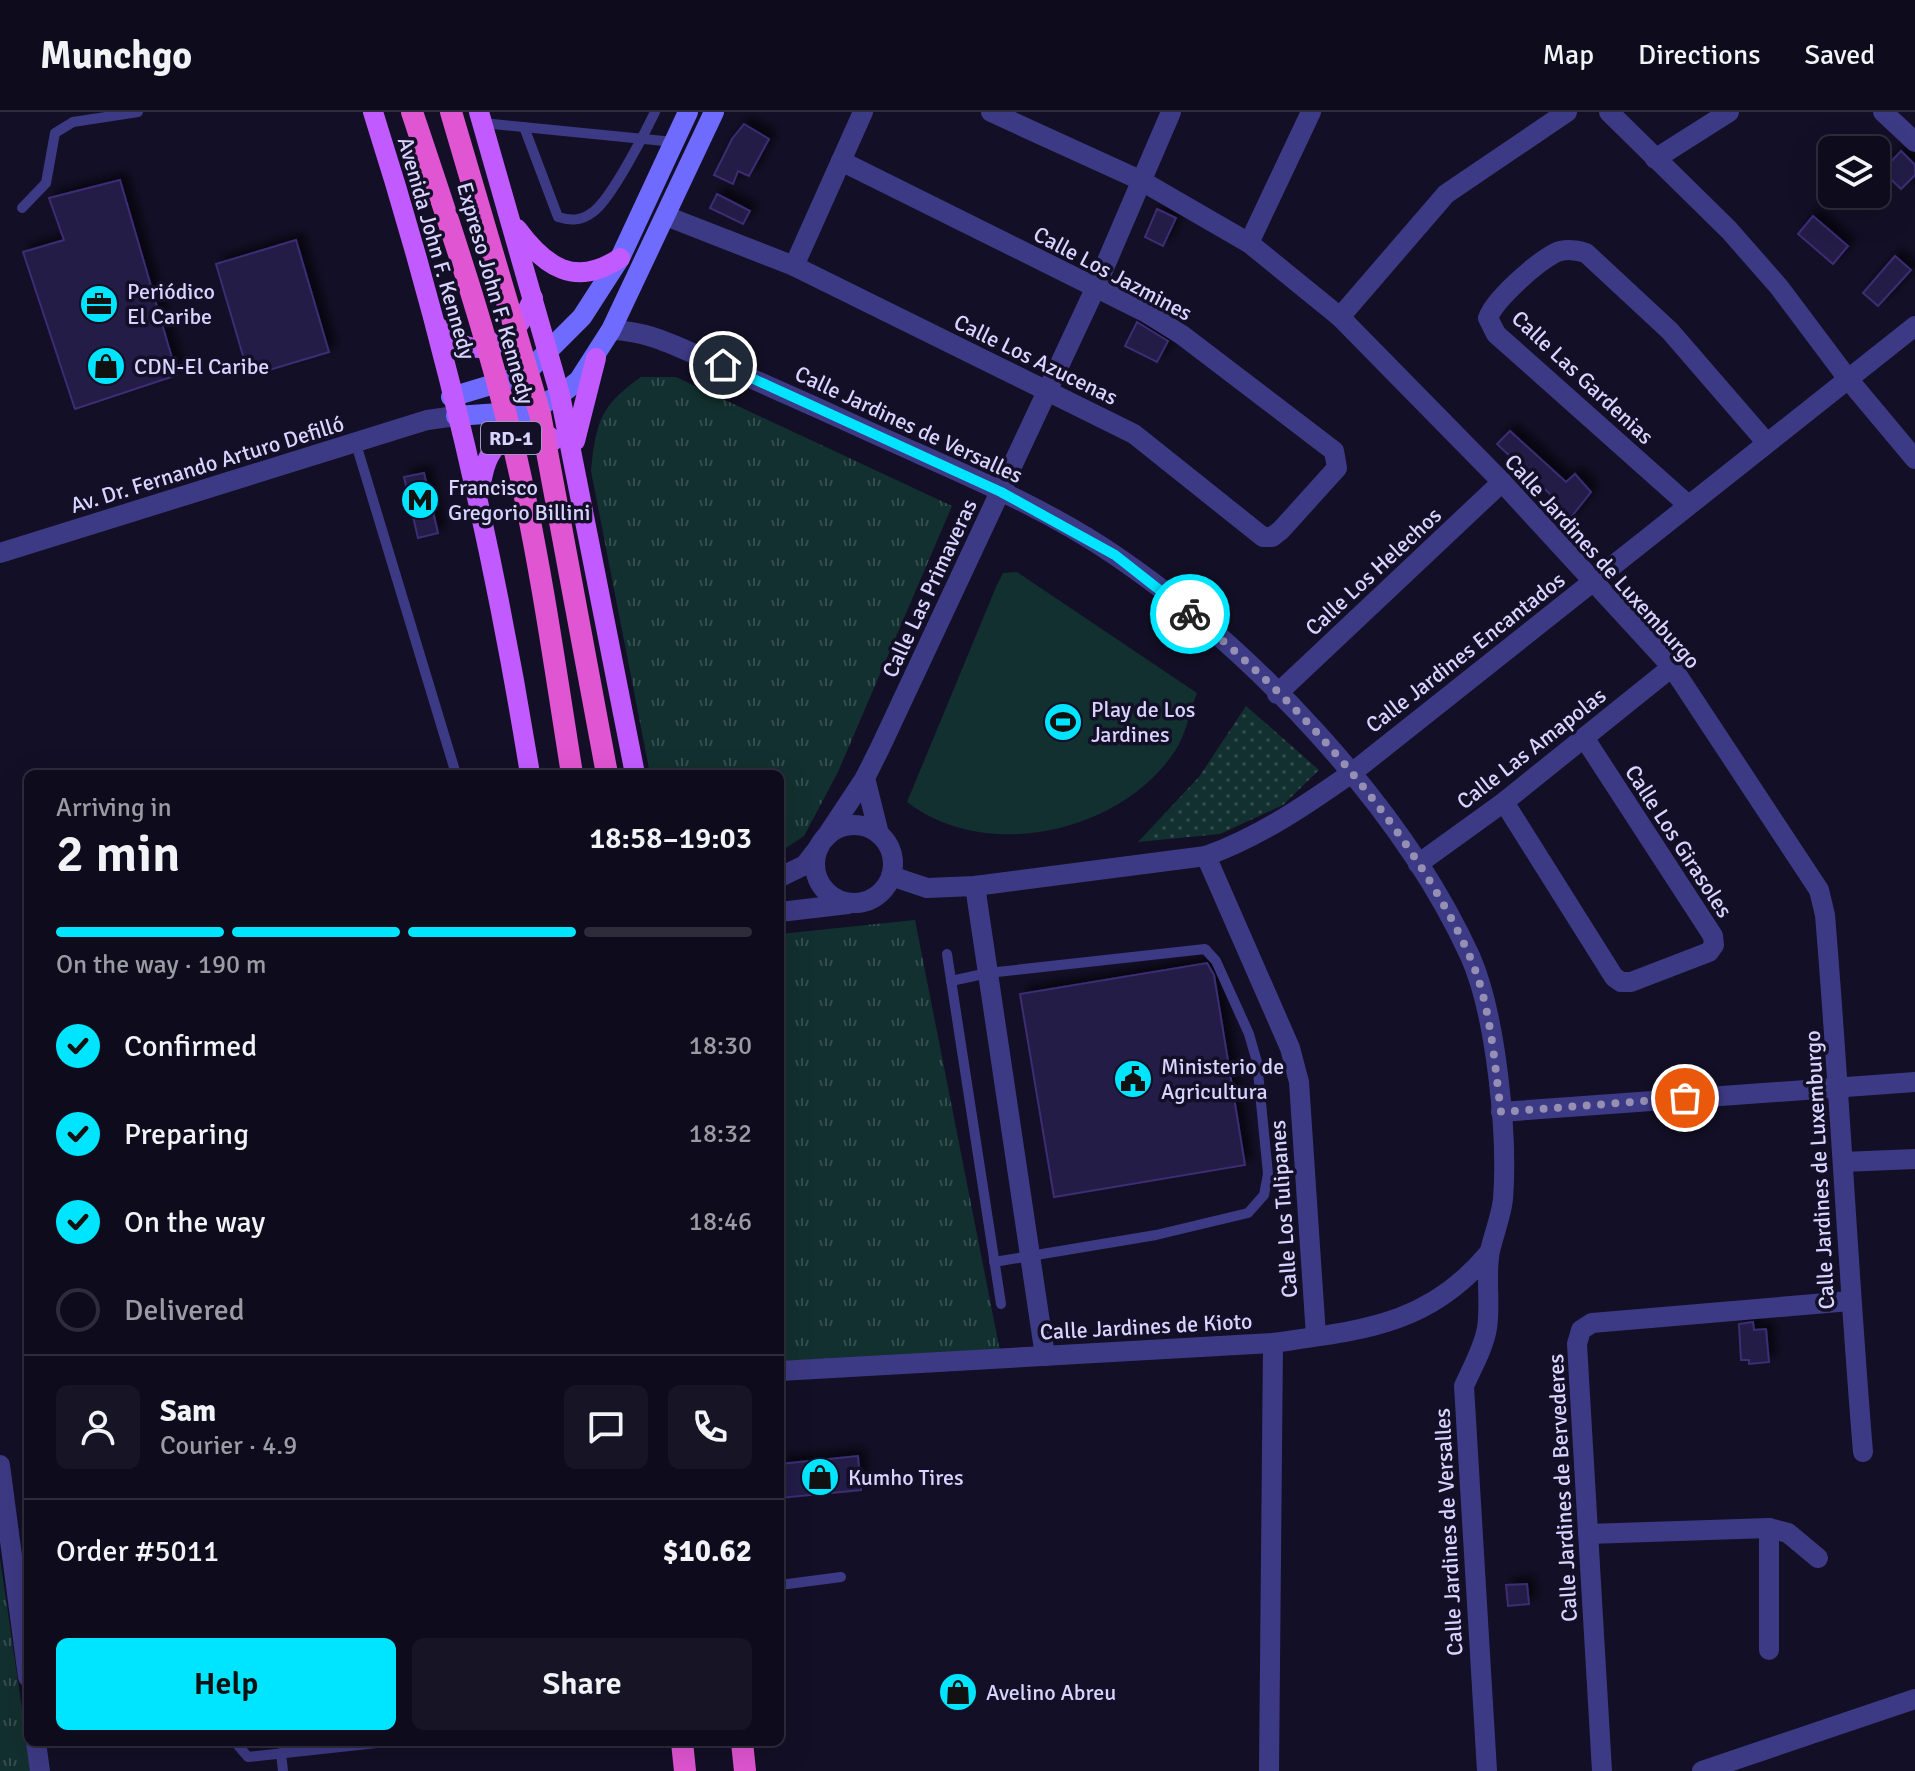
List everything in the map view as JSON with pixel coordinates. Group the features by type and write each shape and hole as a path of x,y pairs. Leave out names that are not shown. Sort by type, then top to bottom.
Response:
{"highway":[{"name":"Expreso John F. Kennedy","path":"412,112 482,325 520,473 571,770"},
{"name":"Expreso John F. Kennedy","path":"451,112 540,414 606,770"},
{"path":"682,1746 685,1771"},
{"path":"742,1746 745,1771"}],"main road":[{"name":"Avenida John F. Kennedy","path":"373,112 438,327 509,644 529,770"},
{"path":"454,406 524,375 582,317 620,258 688,112"},
{"path":"454,406 529,411 560,395 579,380 596,358 611,330 714,112"},
{"name":"RD-1","path":"481,118 560,395 634,770"},
{"path":"510,219 532,248 556,267 587,273 603,270 620,258"},
{"path":"438,327 461,346 472,349 496,345 520,325 533,298"},
{"path":"574,458 596,358"},
{"path":"477,499 492,451 514,433 527,430 550,436 574,458"}],"street":[{"path":"794,266 863,112"},
{"name":"Calle Jardines de Luxemburgo","path":"991,112 1140,180 1249,243 1340,317 1502,482 1672,667 1819,890 1825,915 1839,1087 1850,1301 1863,1452"},
{"name":"Calle Las Primaveras","path":"784,875 805,865 865,778 1095,289 1171,112"},
{"path":"1249,243 1311,112"},
{"path":"1340,317 1446,194 1567,112"},
{"path":"1609,112 1749,253 1915,459"},
{"path":"1655,159 1729,112"},
{"path":"1883,112 1915,142"},
{"name":"Calle Los Jazmines","path":"841,161 1145,312 1182,335 1334,451 1338,462"},
{"name":"Calle Los Azucenas","path":"666,216 794,266 1134,434 1263,537 1272,537 1281,530 1337,468 1338,462"},
{"name":"Calle Las Gardenias","path":"1687,504 1496,334 1488,318 1493,305 1557,252 1572,249 1586,253 1670,331 1766,442"},
{"name":"Calle Jardines Encantados","path":"891,876 927,888 975,886 1206,856 1242,843 1294,814 1353,772 1915,326"},
{"name":"Calle Jardines de Versalles","path":"611,330 641,331 661,338 1001,492 1115,555 1210,630 1277,694 1353,772 1418,864 1471,958 1489,1023 1501,1112 1503,1197 1489,1253 1487,1331 1464,1386 1487,1771"},
{"name":"Av. Dr. Fernando Arturo Defilló","path":"0,553 356,444 427,420 454,406"},
{"name":"Calle Los Helechos","path":"1277,694 1502,482"},
{"name":"Calle Las Amapolas","path":"1418,864 1504,802 1672,667"},
{"name":"Calle Los Girasoles","path":"1504,802 1614,977 1621,982 1631,982 1709,952 1714,945 1713,936 1585,739"},
{"path":"784,912 857,903 878,895 891,876 892,853 879,834 865,778"},
{"path":"857,903 831,895 822,886 815,860 823,842 836,829 858,825 879,834"},
{"name":"Calle Los Tulipanes","path":"1206,856 1290,1048 1299,1082 1316,1336"},
{"path":"975,886 1045,1356"},
{"path":"1501,1112 1915,1082"},
{"path":"1843,1162 1915,1159"},
{"name":"Calle Jardines de Kioto","path":"784,1371 1273,1343 1316,1336 1381,1325 1444,1298 1467,1279 1489,1253"},
{"name":"Calle Jardines de Bervederes","path":"1602,1771 1577,1344 1581,1330 1592,1323 1850,1301"},
{"path":"1269,1771 1273,1343"},
{"path":"0,1465 24,1647"},
{"path":"1588,1534 1769,1528 1788,1533 1818,1558"},
{"path":"1769,1528 1769,1650"},
{"path":"1702,1771 1915,1699"},
{"path":"37,1746 40,1771"}],"lane":[{"path":"22,208 46,183 55,133 73,122 138,112"},
{"path":"524,127 558,217 571,221 597,210 642,140 655,112"},
{"path":"481,118 524,127 674,142"},
{"path":"356,444 455,770"},
{"path":"951,981 988,973 1205,949 1216,961 1249,1034 1262,1092 1268,1174 1264,1195 1248,1213 994,1262"},
{"path":"947,954 1001,1304"},
{"path":"784,1584 841,1577"},
{"path":"238,1746 248,1757 348,1746"},
{"path":"281,1753 283,1771"}],"green space":[{"path":"641,377 676,377 952,506 838,772 804,836 784,849 784,770 649,770 591,471 602,416 627,387"},
{"name":"Play de Los Jardines","path":"1017,572 1197,693 1175,751 1151,779 1121,802 1087,819 1050,830 1012,834 975,831 939,821 907,802 996,587 1003,573"},
{"path":"1246,706 1319,770 1283,805 1220,834 1138,842 1199,777"},
{"path":"915,920 1000,1351 784,1362 784,934"},
{"path":"0,1558 24,1723 24,1746 27,1746 31,1771 0,1771"}],"building":[{"path":"744,124 769,139 749,176 738,171 733,184 714,175 732,139"},
{"path":"1901,151 1915,165 1915,175 1901,189 1890,179 1890,163"},
{"name":"Periódico El Caribe","path":"120,180 177,375 75,409 23,252 64,240 49,198"},
{"path":"717,194 750,211 743,224 710,208"},
{"path":"1157,209 1176,218 1163,246 1145,237"},
{"path":"1813,216 1848,246 1833,264 1798,234"},
{"path":"296,240 329,352 249,376 216,264"},
{"path":"1895,256 1911,270 1878,306 1863,293"},
{"path":"1137,322 1168,341 1157,362 1125,346"},
{"path":"1510,431 1566,482 1575,474 1591,492 1568,521 1545,503 1551,495 1497,444"},
{"name":"Francisco Gregorio Billini","path":"424,473 438,533 418,538 404,477"},
{"name":"Ministerio de Agricultura","path":"1207,963 1214,975 1245,1165 1054,1197 1020,994"},
{"path":"1753,1322 1754,1330 1766,1329 1769,1362 1749,1364 1749,1360 1741,1360 1739,1324"},
{"name":"Kumho Tires","path":"858,1456 861,1490 784,1498 784,1464"},
{"path":"1527,1584 1529,1604 1508,1606 1506,1585"}],"way so far":[{"path":"1190,614 1233,651 1353,772 1418,864 1471,958 1489,1023 1501,1112 1685,1098"}],"place":[{"name":"Periódico El Caribe","path":"99,304"},
{"name":"CDN-El Caribe","path":"106,366"},
{"name":"Francisco Gregorio Billini","path":"420,500"},
{"name":"Play de Los Jardines","path":"1063,722"},
{"name":"Ministerio de Agricultura","path":"1133,1079"},
{"name":"Kumho Tires","path":"820,1477"},
{"name":"Avelino Abreu","path":"958,1692"}],"route":[{"path":"723,365 1001,492 1115,555 1190,614"}]}
